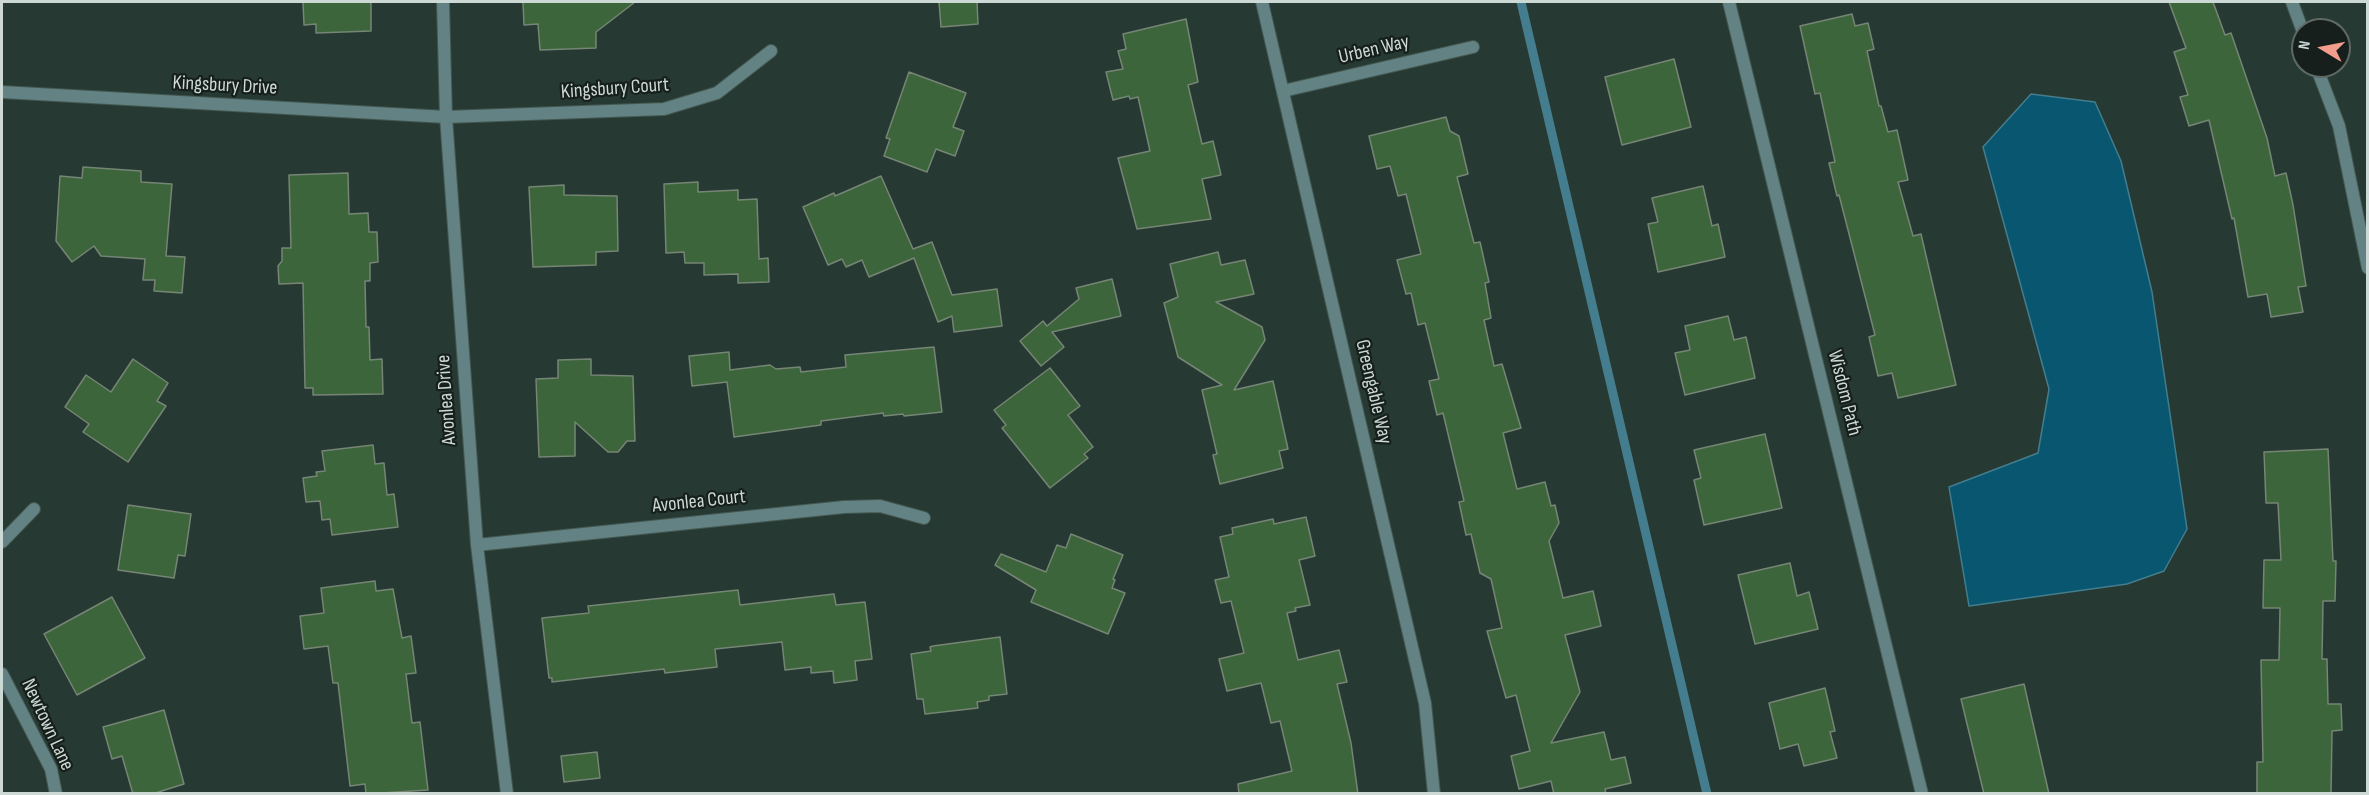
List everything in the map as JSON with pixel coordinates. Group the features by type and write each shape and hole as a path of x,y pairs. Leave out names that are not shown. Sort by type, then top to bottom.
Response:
{"street":[{"name":"Avonlea Drive","path":"443,2 446,117 477,544 507,794"},
{"name":"Greengable Way","path":"1262,2 1425,703 1434,794"},
{"name":"Wisdom Path","path":"1729,2 1922,794"},
{"path":"2292,2 2298,18"},
{"name":"Urben Way","path":"1283,91 1473,47"},
{"name":"Kingsbury Court","path":"446,117 664,109 717,93 771,51"},
{"path":"2321,78 2339,126 2367,268"},
{"name":"Kingsbury Drive","path":"2,92 446,117"},
{"name":"Avonlea Court","path":"477,544 844,507 880,506 924,518"},
{"path":"2,542 34,509"},
{"name":"Newtown Lane","path":"2,674 51,769 56,794"}],"water":[{"path":"2031,94 2095,102 2121,161 2152,292 2187,529 2164,571 2127,584 1969,606 1949,487 2038,453 2049,389 1983,147"}],"building":[{"path":"303,2 371,2 371,31 316,33 316,24 304,25"},
{"path":"523,2 635,2 596,32 596,48 540,50 538,24 524,25"},
{"path":"939,2 977,2 978,24 941,27"},
{"path":"2169,2 2213,2 2225,35 2231,33 2267,138 2275,176 2286,173 2306,286 2298,287 2303,312 2271,317 2267,294 2248,297 2234,218 2232,219 2209,120 2189,126 2180,97 2188,95 2174,52 2186,48"},
{"path":"1852,14 1855,26 1868,23 1874,49 1867,51 1879,106 1881,106 1888,132 1897,130 1908,180 1898,182 1913,236 1921,234 1956,385 1898,398 1892,373 1878,376 1869,337 1875,335 1839,195 1837,196 1829,163 1835,162 1820,93 1815,94 1800,26"},
{"path":"1186,19 1198,82 1188,85 1202,144 1213,141 1221,175 1202,179 1211,219 1137,229 1118,158 1150,151 1138,97 1130,99 1129,96 1113,100 1106,72 1123,69 1118,51 1126,49 1123,34"},
{"path":"1674,59 1691,127 1622,145 1605,77"},
{"path":"909,72 966,93 953,127 964,131 955,156 936,149 927,172 884,156 890,139 886,138"},
{"path":"1446,117 1450,131 1459,136 1468,174 1457,177 1474,243 1480,242 1489,282 1485,283 1491,318 1484,320 1494,366 1502,364 1521,428 1503,433 1517,489 1545,482 1551,506 1555,505 1559,523 1549,541 1563,598 1593,591 1601,626 1565,635 1580,692 1551,743 1604,732 1611,760 1625,757 1631,783 1605,789 1606,794 1554,794 1551,781 1519,789 1511,756 1530,751 1516,695 1506,698 1487,631 1502,628 1491,579 1480,573 1471,534 1466,535 1459,502 1464,501 1443,413 1437,415 1429,381 1439,379 1425,323 1418,325 1411,293 1406,294 1397,260 1421,254 1406,194 1398,196 1390,166 1377,169 1369,136"},
{"path":"83,167 141,171 141,182 172,184 166,256 185,257 182,293 154,291 155,280 143,280 145,259 101,256 94,246 72,262 56,241 60,176 82,178"},
{"path":"348,173 349,214 368,213 369,232 377,232 378,262 370,263 370,281 365,281 366,327 369,327 370,360 382,359 383,394 313,395 313,388 305,388 303,283 279,284 278,266 282,261 282,248 291,248 289,175"},
{"path":"881,176 913,249 932,242 952,295 997,289 1002,326 954,332 952,316 938,322 914,258 869,277 862,260 846,267 842,259 828,265 803,207"},
{"path":"698,182 698,192 738,190 738,200 757,199 759,259 768,258 769,282 738,283 738,274 704,275 704,263 685,263 684,252 666,253 664,184"},
{"path":"564,185 564,195 617,196 618,251 596,252 596,265 533,267 529,187"},
{"path":"1703,186 1712,226 1718,224 1725,257 1658,272 1648,224 1658,222 1652,198"},
{"path":"1218,252 1221,265 1245,260 1254,294 1216,302 1262,327 1265,340 1234,390 1273,381 1288,449 1279,451 1283,468 1220,484 1213,455 1217,454 1202,390 1222,385 1178,357 1164,303 1178,297 1170,264"},
{"path":"1112,279 1121,316 1052,332 1064,347 1041,366 1020,341 1043,321 1047,326 1079,299 1076,288"},
{"path":"1728,316 1734,340 1746,337 1755,378 1685,395 1675,353 1690,350 1685,326"},
{"path":"934,347 942,412 904,416 903,414 884,416 883,413 821,421 821,425 734,437 727,382 692,386 689,356 729,352 730,370 770,365 776,369 800,367 801,372 846,367 845,355"},
{"path":"133,359 168,383 157,401 166,406 128,462 83,432 89,424 65,407 86,375 111,392"},
{"path":"591,359 591,375 633,376 635,441 627,441 618,452 608,452 575,422 575,456 539,457 536,379 558,378 558,360"},
{"path":"1050,368 1080,406 1068,415 1093,447 1084,454 1088,458 1050,488 1002,428 1006,425 994,410"},
{"path":"1765,434 1782,508 1704,525 1694,480 1701,478 1694,450"},
{"path":"373,445 375,464 384,463 387,495 394,494 398,527 332,535 330,519 322,520 320,501 306,502 303,478 317,476 316,472 325,471 322,451"},
{"path":"2328,449 2333,561 2336,561 2335,601 2323,601 2322,659 2327,659 2328,704 2341,704 2342,730 2332,731 2331,794 2257,794 2257,762 2263,762 2261,660 2279,660 2280,608 2263,608 2264,560 2281,560 2278,503 2266,503 2264,452"},
{"path":"128,505 191,514 185,556 178,555 174,578 118,570"},
{"path":"1306,517 1315,556 1299,560 1310,605 1295,608 1296,611 1287,613 1298,660 1339,650 1347,682 1337,684 1351,743 1358,794 1239,794 1238,784 1292,771 1280,721 1271,723 1261,683 1227,691 1219,659 1244,653 1231,601 1221,603 1215,580 1229,577 1220,537 1233,534 1232,528 1273,519 1274,524"},
{"path":"1071,534 1123,555 1113,579 1115,580 1112,588 1125,593 1108,634 1031,602 1036,590 995,565 1001,554 1046,572 1057,545 1066,548"},
{"path":"1790,563 1797,596 1809,592 1818,629 1755,644 1738,575"},
{"path":"375,581 376,591 393,589 402,638 411,636 416,673 406,674 412,723 420,722 428,790 366,794 365,784 350,786 338,683 333,683 328,646 304,649 300,616 324,613 321,588"},
{"path":"738,590 740,605 834,594 836,605 865,602 872,659 855,661 857,680 834,683 833,671 811,673 811,667 785,670 782,642 715,649 717,667 665,673 664,669 552,682 552,678 549,678 542,618 589,613 588,606"},
{"path":"112,597 145,658 77,695 44,634"},
{"path":"1000,637 1007,694 989,696 989,700 977,702 978,708 925,714 923,699 917,699 911,654 931,651 930,647 933,646"},
{"path":"2024,684 2049,794 1984,794 1961,699"},
{"path":"1825,688 1835,731 1830,732 1837,758 1804,766 1798,744 1780,749 1769,703"},
{"path":"164,710 184,784 152,794 133,794 122,756 112,759 103,727"},
{"path":"597,752 600,778 564,782 561,756"}],"waterway":[{"path":"1521,2 1707,794"}]}
